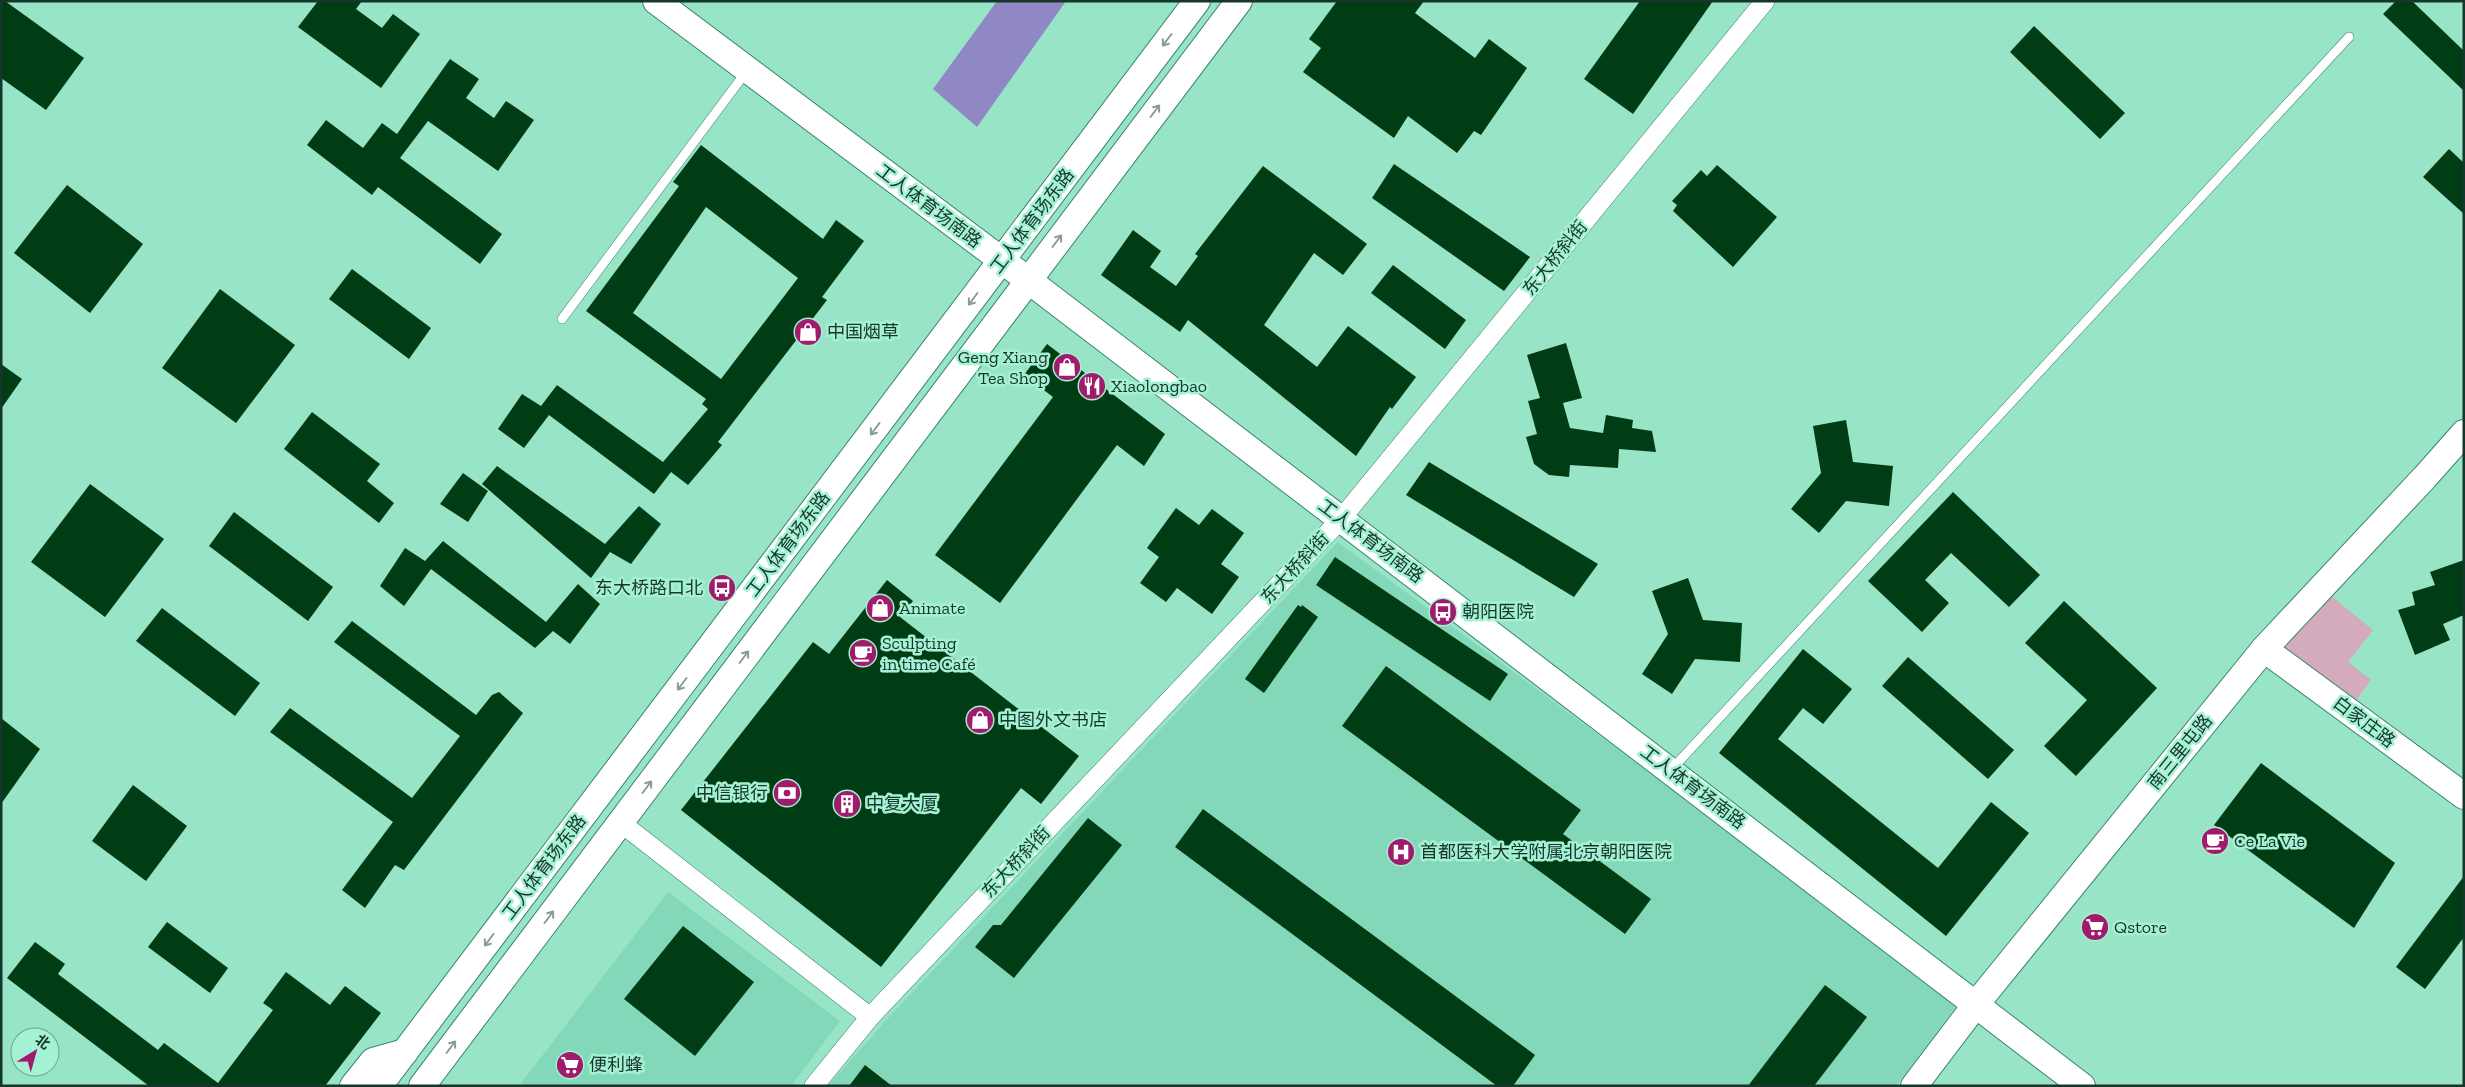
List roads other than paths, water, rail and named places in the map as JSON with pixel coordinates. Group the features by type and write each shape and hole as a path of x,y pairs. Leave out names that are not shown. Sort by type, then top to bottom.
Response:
{"street":[{"name":"工人体育场南路","path":"656,1 1002,260 1977,1003 2082,1086"},
{"name":"工人体育场东路","path":"379,1086 1196,1"},
{"name":"工人体育场东路","path":"422,1086 1239,1"},
{"name":"东大桥斜街","path":"814,1086 870,1017 1341,519 1765,1"},
{"name":"南三里屯路","path":"1914,1086 1977,1003 2264,649 2464,433"},
{"name":"白家庄路","path":"2264,649 2464,796"},
{"path":"620,822 870,1017"},
{"path":"353,1086 373,1061 405,1052"}],"lane":[{"path":"1671,770 2349,37"},
{"path":"562,319 748,70"}],"place":[{"name":"中国烟草","path":"808,332"},
{"name":"Geng Xiang Tea Shop","path":"1067,367"},
{"name":"Xiaolongbao","path":"1092,386"},
{"name":"东大桥路口北","path":"722,588"},
{"name":"Animate","path":"880,608"},
{"name":"朝阳医院","path":"1443,612"},
{"name":"Sculpting in time Café","path":"863,653"},
{"name":"中图外文书店","path":"980,720"},
{"name":"中信银行","path":"787,793"},
{"name":"中复大厦","path":"847,804"},
{"name":"Ce La Vie","path":"2215,841"},
{"name":"首都医科大学附属北京朝阳医院","path":"1401,852"},
{"name":"Qstore","path":"2095,927"},
{"name":"便利蜂","path":"570,1065"}]}
